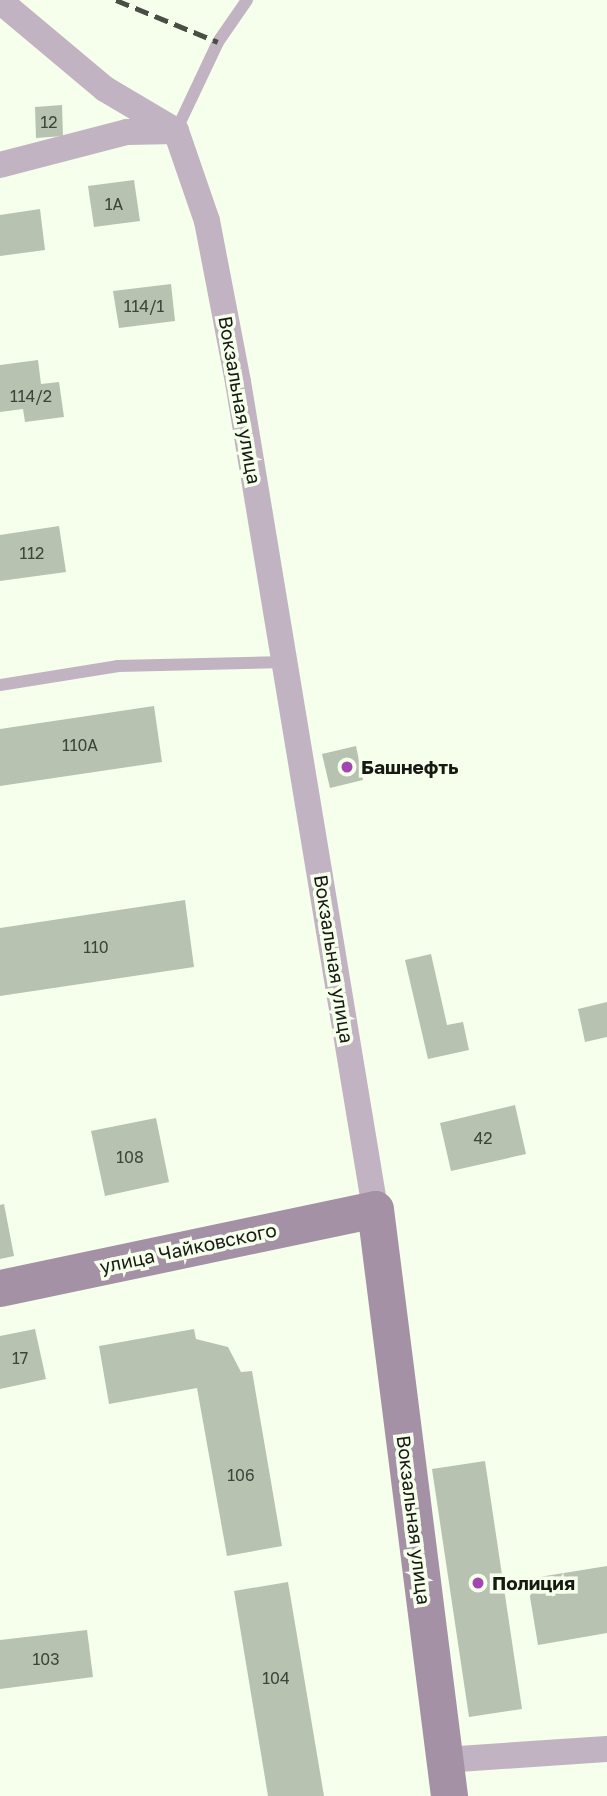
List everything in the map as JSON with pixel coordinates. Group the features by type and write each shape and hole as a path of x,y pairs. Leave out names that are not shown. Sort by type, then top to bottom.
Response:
{"street":[{"path":"0,1 105,89 176,131"},
{"path":"0,165 127,132 176,131"},
{"name":"Вокзальная улица","path":"176,131 208,221 286,662 375,1209 449,1796"},
{"name":"улица Чайковского","path":"0,1287 375,1209"},
{"path":"444,1760 607,1749"}],"lane":[{"path":"176,131 218,42 247,0"},
{"path":"0,685 118,666 286,662"}],"building":[{"path":"62,105 63,136 36,138 35,107"},
{"path":"134,180 140,221 94,227 88,186"},
{"path":"40,209 45,250 0,256 0,215"},
{"path":"171,284 175,321 119,328 113,291"},
{"path":"38,360 41,384 59,382 64,417 25,422 23,409 0,412 0,365"},
{"path":"59,526 66,572 0,581 0,535"},
{"path":"154,706 162,762 0,786 0,729"},
{"path":"356,746 363,780 330,788 322,754"},
{"path":"185,900 194,967 0,996 0,928"},
{"path":"431,954 447,1025 463,1022 469,1050 428,1059 405,960"},
{"path":"607,1002 607,1037 585,1042 578,1009"},
{"path":"515,1105 526,1154 451,1171 440,1123"},
{"path":"156,1118 169,1182 105,1196 91,1131"},
{"path":"4,1204 14,1256 0,1259 0,1205"},
{"path":"35,1329 46,1379 0,1389 0,1336"},
{"path":"194,1329 196,1339 228,1347 241,1372 252,1371 282,1546 227,1556 197,1388 109,1404 99,1346"},
{"path":"485,1461 522,1709 469,1717 432,1469"},
{"path":"607,1566 607,1633 538,1645 527,1579"},
{"path":"288,1582 324,1796 268,1796 234,1591"},
{"path":"87,1630 93,1677 0,1689 0,1640"}],"railway":[{"path":"116,0 218,42"}],"place":[{"name":"Башнефть","path":"347,767"},
{"name":"Полиция","path":"478,1583"}]}
